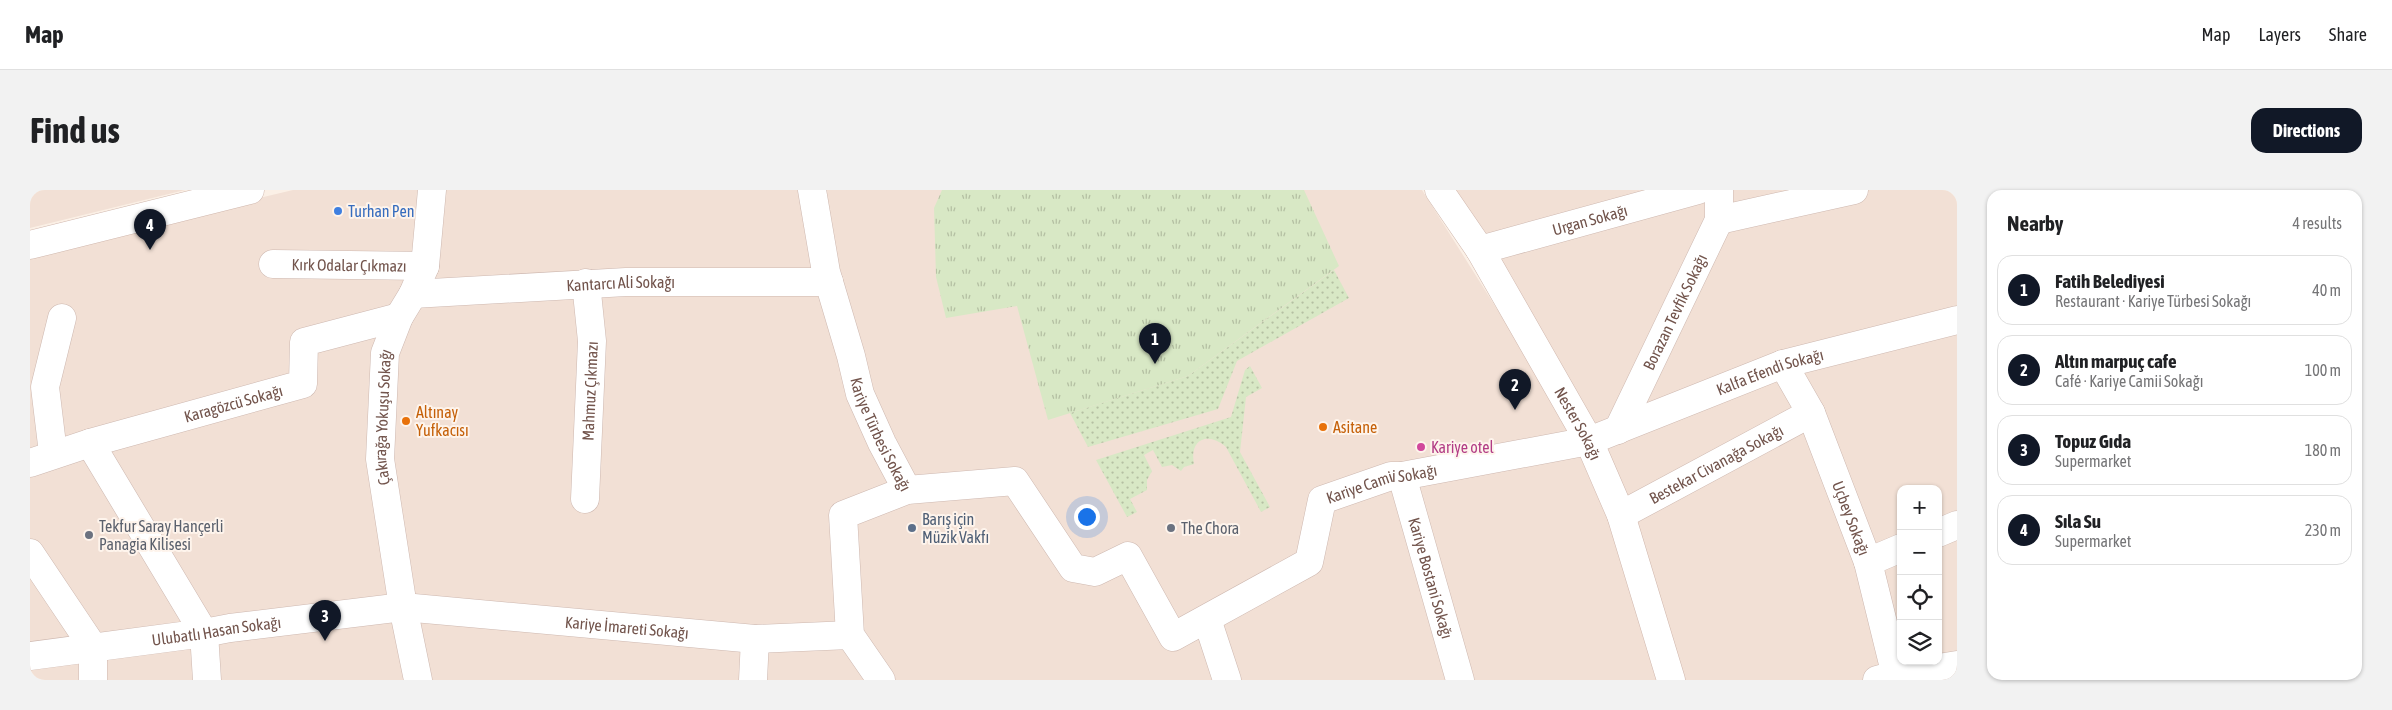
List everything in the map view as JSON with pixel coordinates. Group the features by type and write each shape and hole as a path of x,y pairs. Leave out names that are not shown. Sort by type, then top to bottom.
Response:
{"street":[{"path":"30,245 206,196 250,190"},
{"name":"Çakırağa Yokuşu Sokağı","path":"418,680 403,607 380,459 385,353 399,317 413,294 425,266 432,190"},
{"name":"Kariye Türbesi Sokağı","path":"812,190 829,282 860,394 882,443 907,490 1015,481 1073,568 1095,572 1128,556 1173,637 1207,619"},
{"name":"Nester Sokağı","path":"1439,190 1480,250 1589,441 1621,515 1671,680"},
{"name":"Urgan Sokağı","path":"1480,250 1698,190"},
{"name":"Borazan Tevfik Sokağı","path":"1618,430 1719,220 1719,190"},
{"path":"1719,220 1854,190"},
{"name":"Kırk Odalar Çıkmazı","path":"273,264 425,266"},
{"name":"Kantarcı Ali Sokağı","path":"413,294 586,283 829,282"},
{"name":"Mahmuz Çıkmazı","path":"585,499 592,342 586,283"},
{"name":"Karagözcü Sokağı","path":"41,458 303,384 304,342 399,317"},
{"path":"41,458 45,387 62,318"},
{"name":"Kalfa Efendi Sokağı","path":"1589,441 1783,364 1957,320"},
{"name":"Uçbey Sokağı","path":"1783,364 1811,413 1868,562 1890,678"},
{"name":"Bestekar Civanağa Sokağı","path":"1621,515 1811,413"},
{"name":"Kariye Camii Sokağı","path":"1207,619 1309,562 1322,500 1391,476 1402,476 1589,441"},
{"path":"90,443 204,633 207,680"},
{"name":"Kariye Bostani Sokağı","path":"1402,476 1460,680"},
{"path":"881,680 850,635 843,516 907,490"},
{"path":"1942,531 1957,525"},
{"path":"1868,562 1897,550"},
{"path":"30,553 93,647 93,680"},
{"name":"Ulubatlı Hasan Sokağı","path":"30,656 230,628 403,607"},
{"name":"Kariye İmareti Sokağı","path":"403,607 755,639 850,635"},
{"path":"1207,619 1227,680"},
{"path":"754,680 755,639"},
{"path":"1890,678 1957,666"}],"shaded area":[{"path":"30,190 185,190 30,228"},
{"path":"293,190 1422,190 1558,406 1620,548 1658,680 30,680 30,253"},
{"path":"1453,190 1957,190 1957,651 1942,654 1942,485 1897,485 1898,665 1887,680 1676,680 1610,461 1510,273"}],"green space":[{"path":"942,190 1304,190 1339,266 1188,376 1048,420 1017,306 946,318 936,277 934,208"},
{"path":"1334,270 1349,298 1237,361 1218,409 1088,447 1070,413 1188,376"},
{"path":"1250,366 1262,388 1246,397 1240,452 1270,507 1261,512 1226,447 1213,439 1207,439 1197,443 1193,455 1194,464 1184,467 1181,471 1172,465 1162,467 1153,450 1144,455 1152,471 1147,480 1147,490 1130,499 1137,512 1127,517 1096,460 1231,417 1245,370"}],"place":[{"name":"Turhan Pen","path":"338,211"},
{"name":"Sıla Su","path":"150,250"},
{"name":"Fatih Belediyesi","path":"1155,364"},
{"name":"Altın marpuç cafe","path":"1515,410"},
{"name":"Altınay Yufkacısı","path":"406,421"},
{"name":"Asitane","path":"1323,427"},
{"name":"Kariye otel","path":"1421,447"},
{"name":"Barış için Müzik Vakfı","path":"912,528"},
{"name":"The Chora","path":"1171,528"},
{"name":"Tekfur Saray Hançerli Panagia Kilisesi","path":"89,535"},
{"name":"Topuz Gıda","path":"325,641"}]}
